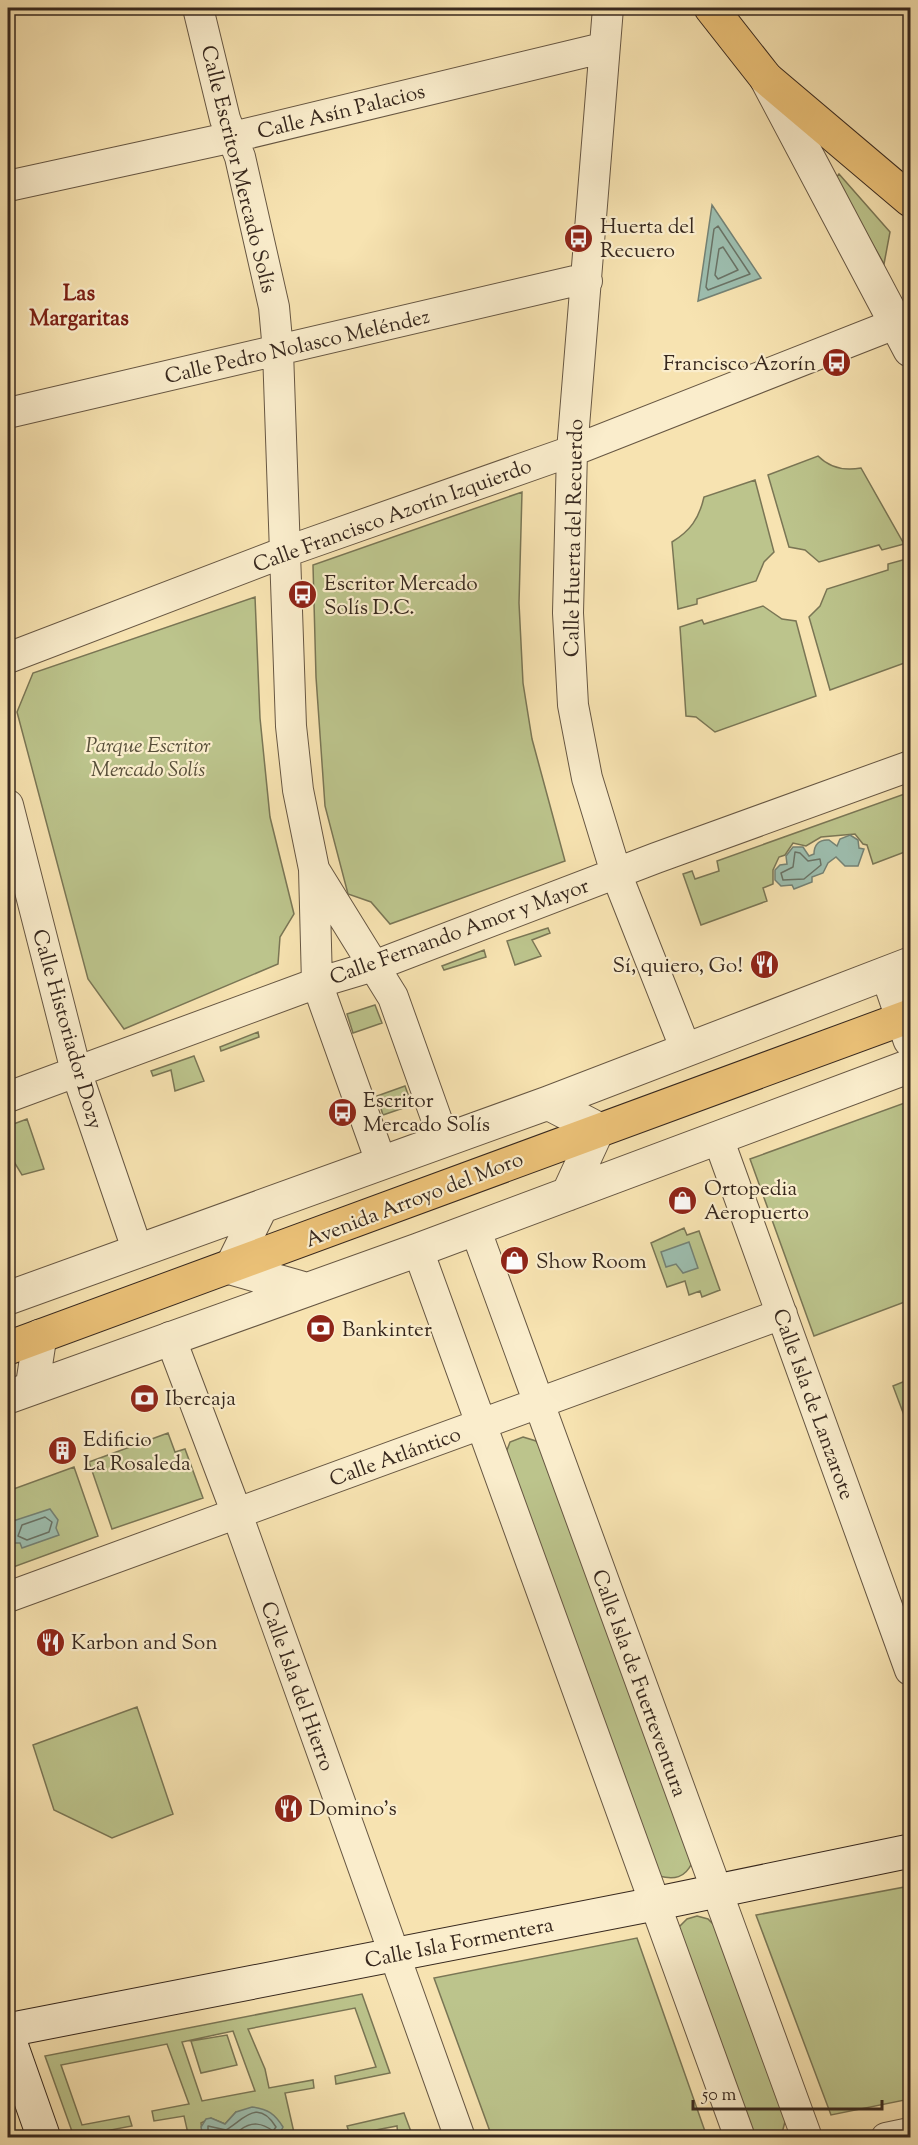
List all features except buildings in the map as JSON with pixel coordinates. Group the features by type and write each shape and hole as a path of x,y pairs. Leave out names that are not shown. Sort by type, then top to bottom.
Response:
{"main road":[{"path":"711,8 766,78 910,200"},
{"name":"Avenida Arroyo del Moro","path":"8,1348 231,1268 598,1129 908,1025"}],"street":[{"name":"Calle Escritor Mercado Solís","path":"198,8 225,118 240,157 274,308 278,351 291,726 298,790 314,882 317,983 381,1162"},
{"name":"Calle Huerta del Recuerdo","path":"608,8 572,451 568,613 573,705 587,778 616,873 686,1050"},
{"name":"Calle Asín Palacios","path":"8,186 233,137 594,50 604,51"},
{"path":"766,78 905,330"},
{"name":"Calle Pedro Nolasco Meléndez","path":"8,412 574,281 586,281"},
{"name":"Calle Francisco Azorín Izquierdo","path":"8,658 285,552 905,330"},
{"name":"Calle Fernando Amor y Mayor","path":"8,1097 317,983 374,966 616,873 910,766"},
{"name":"Calle Historiador Dozy","path":"8,806 76,1071 137,1249"},
{"name":"Calle Escritor Mercado Solís","path":"314,882 374,966 393,998 444,1140"},
{"name":"Avenida Arroyo del Moro","path":"8,1298 137,1249 242,1212 260,1209 381,1162 548,1103 899,968 908,1025"},
{"path":"20,1393 170,1337 418,1250 910,1066"},
{"path":"548,1103 598,1129 568,1194"},
{"name":"Calle Isla de Lanzarote","path":"718,1138 910,1670"},
{"path":"260,1209 231,1268 305,1289"},
{"name":"Calle Isla de Fuerteventura","path":"475,1228 807,2138"},
{"path":"418,1250 741,2138"},
{"name":"Calle Atlántico","path":"8,1597 782,1314"},
{"path":"20,1393 40,1336"},
{"name":"Calle Isla del Hierro","path":"170,1337 237,1514 460,2138"},
{"name":"Calle Isla Formentera","path":"8,2030 654,1904 910,1851"},
{"path":"8,2036 44,2138"},
{"path":"886,2138 910,2133"}],"green space":[{"path":"839,174 890,232 884,264 835,179"},
{"path":"818,456 838,468 861,468 904,544 882,550 879,545 819,562 805,550 789,547 768,475"},
{"path":"755,480 774,552 764,562 756,581 697,599 697,604 678,609 672,542 693,524 704,497"},
{"path":"522,492 519,603 523,683 532,739 565,861 390,924 371,902 348,894 325,806 316,677 313,565"},
{"path":"910,558 910,661 830,690 809,617 820,606 827,589 888,570 888,564"},
{"name":"Parque Escritor Mercado Solís","path":"255,597 260,718 270,817 294,914 280,937 278,964 124,1029 88,979 17,712 33,673"},
{"path":"763,606 782,619 796,621 816,696 715,732 696,717 686,716 680,627 702,620 704,624"},
{"path":"910,792 910,850 873,864 867,845 863,844 855,834 821,837 806,846 793,843 785,855 779,857 773,870 773,884 763,888 767,901 701,925 683,874 692,871 695,879 719,871 717,861"},
{"path":"548,928 550,933 532,940 541,956 515,965 507,941"},
{"path":"484,950 486,957 444,970 442,966"},
{"path":"375,1005 382,1023 353,1033 347,1014"},
{"path":"258,1032 259,1037 221,1051 220,1047"},
{"path":"194,1056 204,1081 175,1091 171,1070 153,1076 151,1071"},
{"path":"405,1086 412,1105 383,1115 377,1096"},
{"path":"910,1101 910,1300 814,1336 750,1159"},
{"path":"27,1119 44,1169 22,1175 8,1152 8,1126"},
{"path":"684,1228 687,1235 699,1231 720,1290 702,1297 700,1291 689,1295 685,1281 667,1287 651,1243"},
{"path":"910,1379 910,1421 907,1423 893,1386"},
{"path":"168,1433 175,1452 185,1449 203,1498 112,1529 89,1462"},
{"path":"523,1437 536,1441 541,1449 692,1863 686,1872 678,1877 659,1876 504,1458 510,1442"},
{"path":"74,1467 98,1536 8,1569 8,1491"},
{"path":"137,1707 173,1814 112,1838 54,1810 33,1745"},
{"path":"910,1886 910,2099 831,2115 756,1915"},
{"path":"697,1916 708,1919 717,1928 786,2118 782,2133 774,2137 758,2137 749,2127 679,1927 687,1919"},
{"path":"637,1938 707,2137 492,2137 434,1978"},
{"path":"362,1994 390,2073 336,2084 335,2076 376,2067 355,2008 248,2029 265,2069 269,2088 313,2080 314,2088 285,2093 295,2137 278,2137 282,2133 236,2112 225,2124 211,2118 201,2123 203,2137 189,2138 184,2116 154,2121 152,2111 189,2104 167,2044 61,2065 82,2125 129,2116 132,2126 74,2137 45,2056","holes":["233,2031 255,2091 202,2101 182,2042"]},
{"path":"227,2035 237,2065 201,2073 191,2041"},
{"path":"404,2113 413,2137 398,2137 397,2126 350,2135 347,2126"},
{"path":"254,2130 263,2131 272,2137 242,2138"}],"water":[{"path":"712,205 761,278 698,301"},
{"path":"850,835 858,840 859,848 864,849 858,866 845,866 836,857 828,863 823,873 812,877 812,882 794,889 792,885 781,886 775,880 775,870 780,865 787,864 786,856 793,847 803,847 809,856 814,854 816,845 820,842 829,840 837,846 840,839"},
{"path":"689,1242 698,1268 683,1273 676,1264 666,1267 661,1252"},
{"path":"50,1509 58,1520 56,1528 59,1535 22,1548 20,1543 14,1543 9,1531 14,1527 13,1521"},
{"path":"252,2107 267,2111 277,2119 283,2127 278,2137 254,2130 242,2137 203,2137 201,2127 206,2119 211,2118 225,2124 236,2112"}],"place":[{"name":"Huerta del Recuero","path":"579,238"},
{"name":"Francisco Azorín","path":"837,363"},
{"name":"Escritor Mercado Solís D.C.","path":"303,595"},
{"name":"Sí, quiero, Go!","path":"764,965"},
{"name":"Escritor Mercado Solís","path":"342,1112"},
{"name":"Ortopedia Aeropuerto","path":"683,1200"},
{"name":"Show Room","path":"515,1261"},
{"name":"Bankinter","path":"321,1329"},
{"name":"Ibercaja","path":"144,1398"},
{"name":"Edificio La Rosaleda","path":"62,1451"},
{"name":"Karbon and Son","path":"50,1642"},
{"name":"Domino's","path":"288,1808"}],"district":[{"name":"Las Margaritas","path":"79,304"}]}
